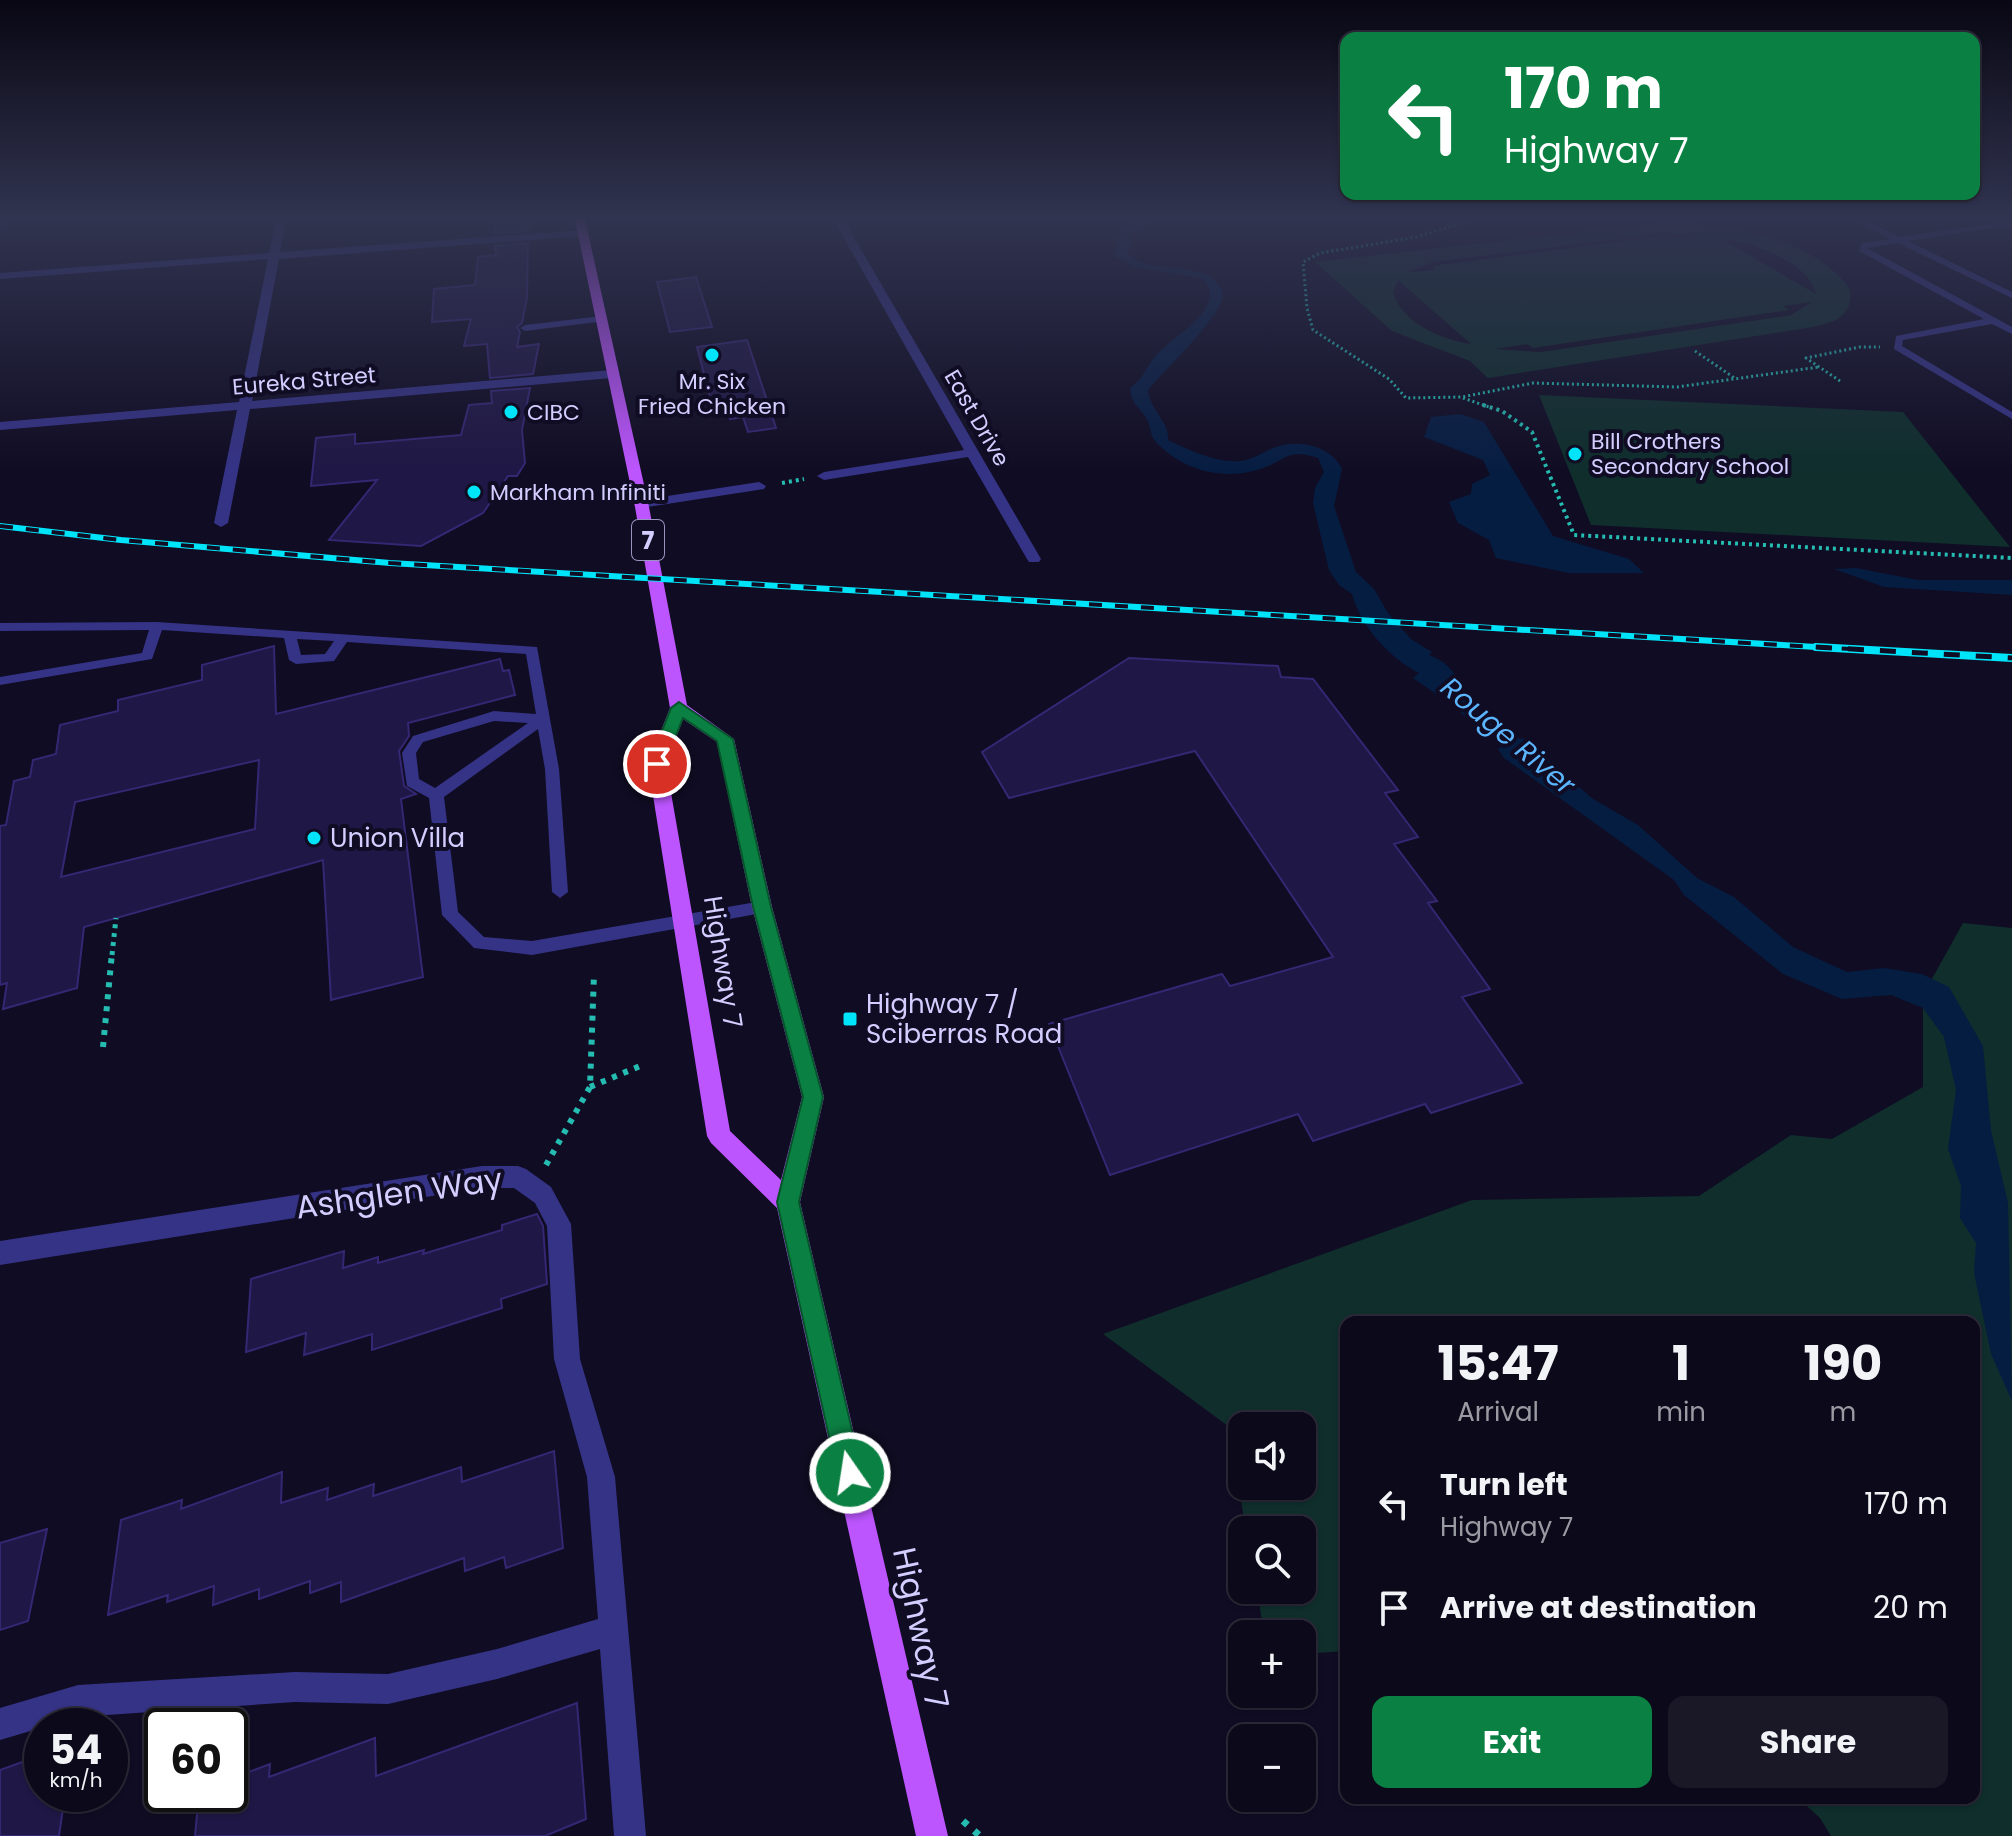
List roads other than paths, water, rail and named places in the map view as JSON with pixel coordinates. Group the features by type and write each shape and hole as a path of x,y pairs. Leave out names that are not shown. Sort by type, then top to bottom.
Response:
{"main road":[{"name":"7","path":"598,301 641,504 679,708"},
{"name":"Highway 7","path":"788,1202 719,1136 657,764 679,708 725,739 762,907 813,1097 788,1202 932,1836"}],"street":[{"path":"221,523 267,301"},
{"name":"East Drive","path":"886,301 1034,559"},
{"name":"Eureka Street","path":"0,426 612,374"},
{"path":"824,476 974,452"},
{"path":"641,504 759,486"},
{"name":"Ashglen Way","path":"0,1253 482,1177 518,1177 543,1195 559,1224 567,1359 601,1477 630,1836"},
{"path":"0,1724 78,1701 295,1687 388,1689 497,1664 613,1630"}],"lane":[{"path":"1955,301 2012,331"},
{"path":"525,328 602,319"},
{"path":"1991,321 1899,338 1897,347 2012,416"},
{"path":"0,627 157,626 532,650 552,769 560,892"},
{"path":"0,681 147,656 157,626"},
{"path":"289,633 296,660 329,658 344,637"},
{"path":"436,795 412,782 409,753 418,739 494,716 543,719"},
{"path":"436,795 543,719"},
{"path":"436,795 450,915 480,943 532,948 762,907"}],"water":[{"path":"1209,301 1222,301 1205,328 1148,390 1166,427 1168,440 1203,455 1231,461 1245,460 1276,447 1294,444 1314,446 1330,455 1342,469 1334,506 1356,572 1374,589 1388,613 1411,639 1432,652 1429,655 1452,671 1486,719 1512,741 1524,739 1593,799 1638,825 1697,878 1734,897 1793,947 1847,972 1884,968 1922,974 1949,987 1983,1046 1991,1130 2008,1203 2012,1401 1991,1354 1974,1273 1976,1243 1960,1218 1961,1186 1948,1149 1956,1090 1944,1037 1923,1008 1891,995 1842,999 1783,974 1684,895 1674,880 1504,758 1498,749 1503,745 1462,714 1444,694 1436,694 1413,678 1419,673 1397,659 1378,640 1362,617 1352,594 1339,585 1329,570 1313,503 1315,488 1324,472 1318,458 1295,454 1266,467 1221,474 1180,461 1156,442 1147,419 1134,402 1130,388 1159,352 1205,309"},
{"path":"1460,414 1484,422 1553,536 1629,559 1644,573 1569,573 1496,558 1489,540 1458,523 1449,502 1471,494 1472,484 1490,475 1483,460 1424,437 1431,417"},
{"path":"1856,568 1918,580 2012,580 2012,595 1884,587 1834,569"}],"railway":[{"path":"0,526 121,540 390,563 1817,647"},
{"path":"1817,647 2012,658"},
{"path":"1817,647 1850,649"}],"place":[{"name":"Mr. Six Fried Chicken","path":"712,355"},
{"name":"CIBC","path":"511,412"},
{"name":"Bill Crothers Secondary School","path":"1575,454"},
{"name":"Markham Infiniti","path":"474,492"},
{"name":"Union Villa","path":"314,838"},
{"name":"Highway 7 / Sciberras Road","path":"850,1019"}],"water label":[{"name":"Rouge River","path":"1508,736"}]}
